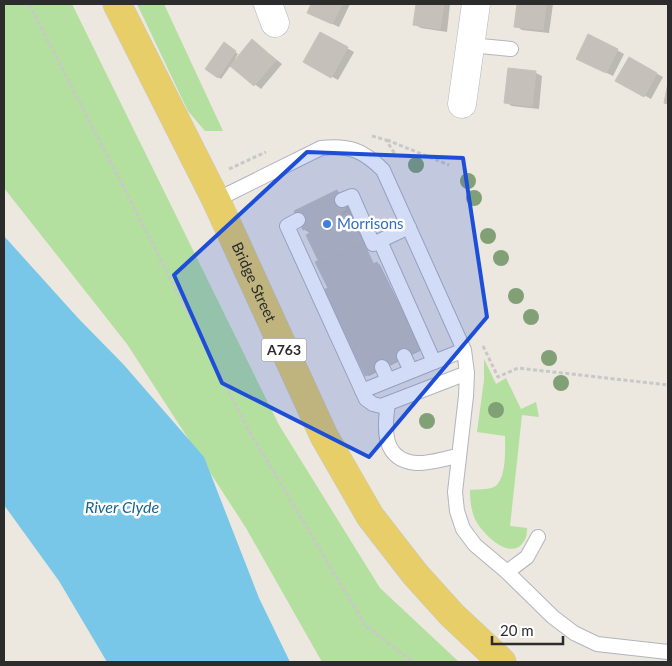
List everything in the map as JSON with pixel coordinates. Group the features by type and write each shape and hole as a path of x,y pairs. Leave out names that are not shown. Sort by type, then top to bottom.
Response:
{"main road":[{"name":"Bridge Street","path":"117,4 216,200 324,436 370,516 415,574 446,608 502,662"}],"street":[{"path":"462,104 476,4"}],"lane":[{"path":"470,45 511,49"},
{"path":"216,200 321,148 338,146 355,149 371,158 384,170 464,350 467,373 454,492 456,511 464,529 475,545 507,572 553,617 574,633 597,644 668,652"},
{"path":"342,200 352,196 373,244 434,362"},
{"path":"298,220 287,226 314,273 366,399 373,404 381,406 467,373"},
{"path":"373,244 409,227"},
{"path":"362,391 464,350"},
{"path":"404,356 411,371"},
{"path":"382,367 388,380"},
{"path":"388,404 384,433 394,453 404,460 415,463 459,456"},
{"path":"507,572 527,557 538,537"}],"path":[{"path":"29,4 248,429 365,625 413,662"},
{"path":"386,140 449,165"}],"highlighted area":[{"path":"307,152 463,158 487,317 369,457 222,383 174,275"}],"green space":[{"path":"4,4 72,4 279,425 380,588 459,662 322,662 246,528 127,344 4,188"},
{"path":"137,4 164,4 223,131 205,131 188,111"},
{"path":"484,359 496,384 506,378 521,409 536,402 539,417 522,415 510,526 527,528 527,531 524,541 515,548 501,546 488,536 477,523 471,504 470,490 494,487 498,483 503,471 505,456 505,436 477,432 484,380"}],"water":[{"name":"River Clyde","path":"4,236 78,318 124,365 204,457 259,598 290,662 107,662 59,581 4,505"}],"building":[{"path":"311,4 342,4 332,24 307,13"},
{"path":"416,4 444,4 440,29 413,25"},
{"path":"517,4 546,4 543,30 514,27"},
{"path":"320,32 348,47 331,78 303,62"},
{"path":"588,34 618,49 606,73 576,59"},
{"path":"252,39 276,60 254,86 230,66"},
{"path":"224,42 236,51 218,78 205,69"},
{"path":"629,57 657,73 644,97 615,81"},
{"path":"508,68 536,71 532,106 504,103"},
{"path":"668,83 668,104 664,103"},
{"name":"Morrisons","path":"337,190 346,209 340,212 342,217 348,213 361,239 318,260 306,235 310,233 308,228 303,230 294,211"},
{"name":"Morrisons","path":"361,239 373,264 377,262 420,349 365,376 323,290 328,288 315,262"}],"place":[{"name":"Morrisons","path":"327,224"}]}
